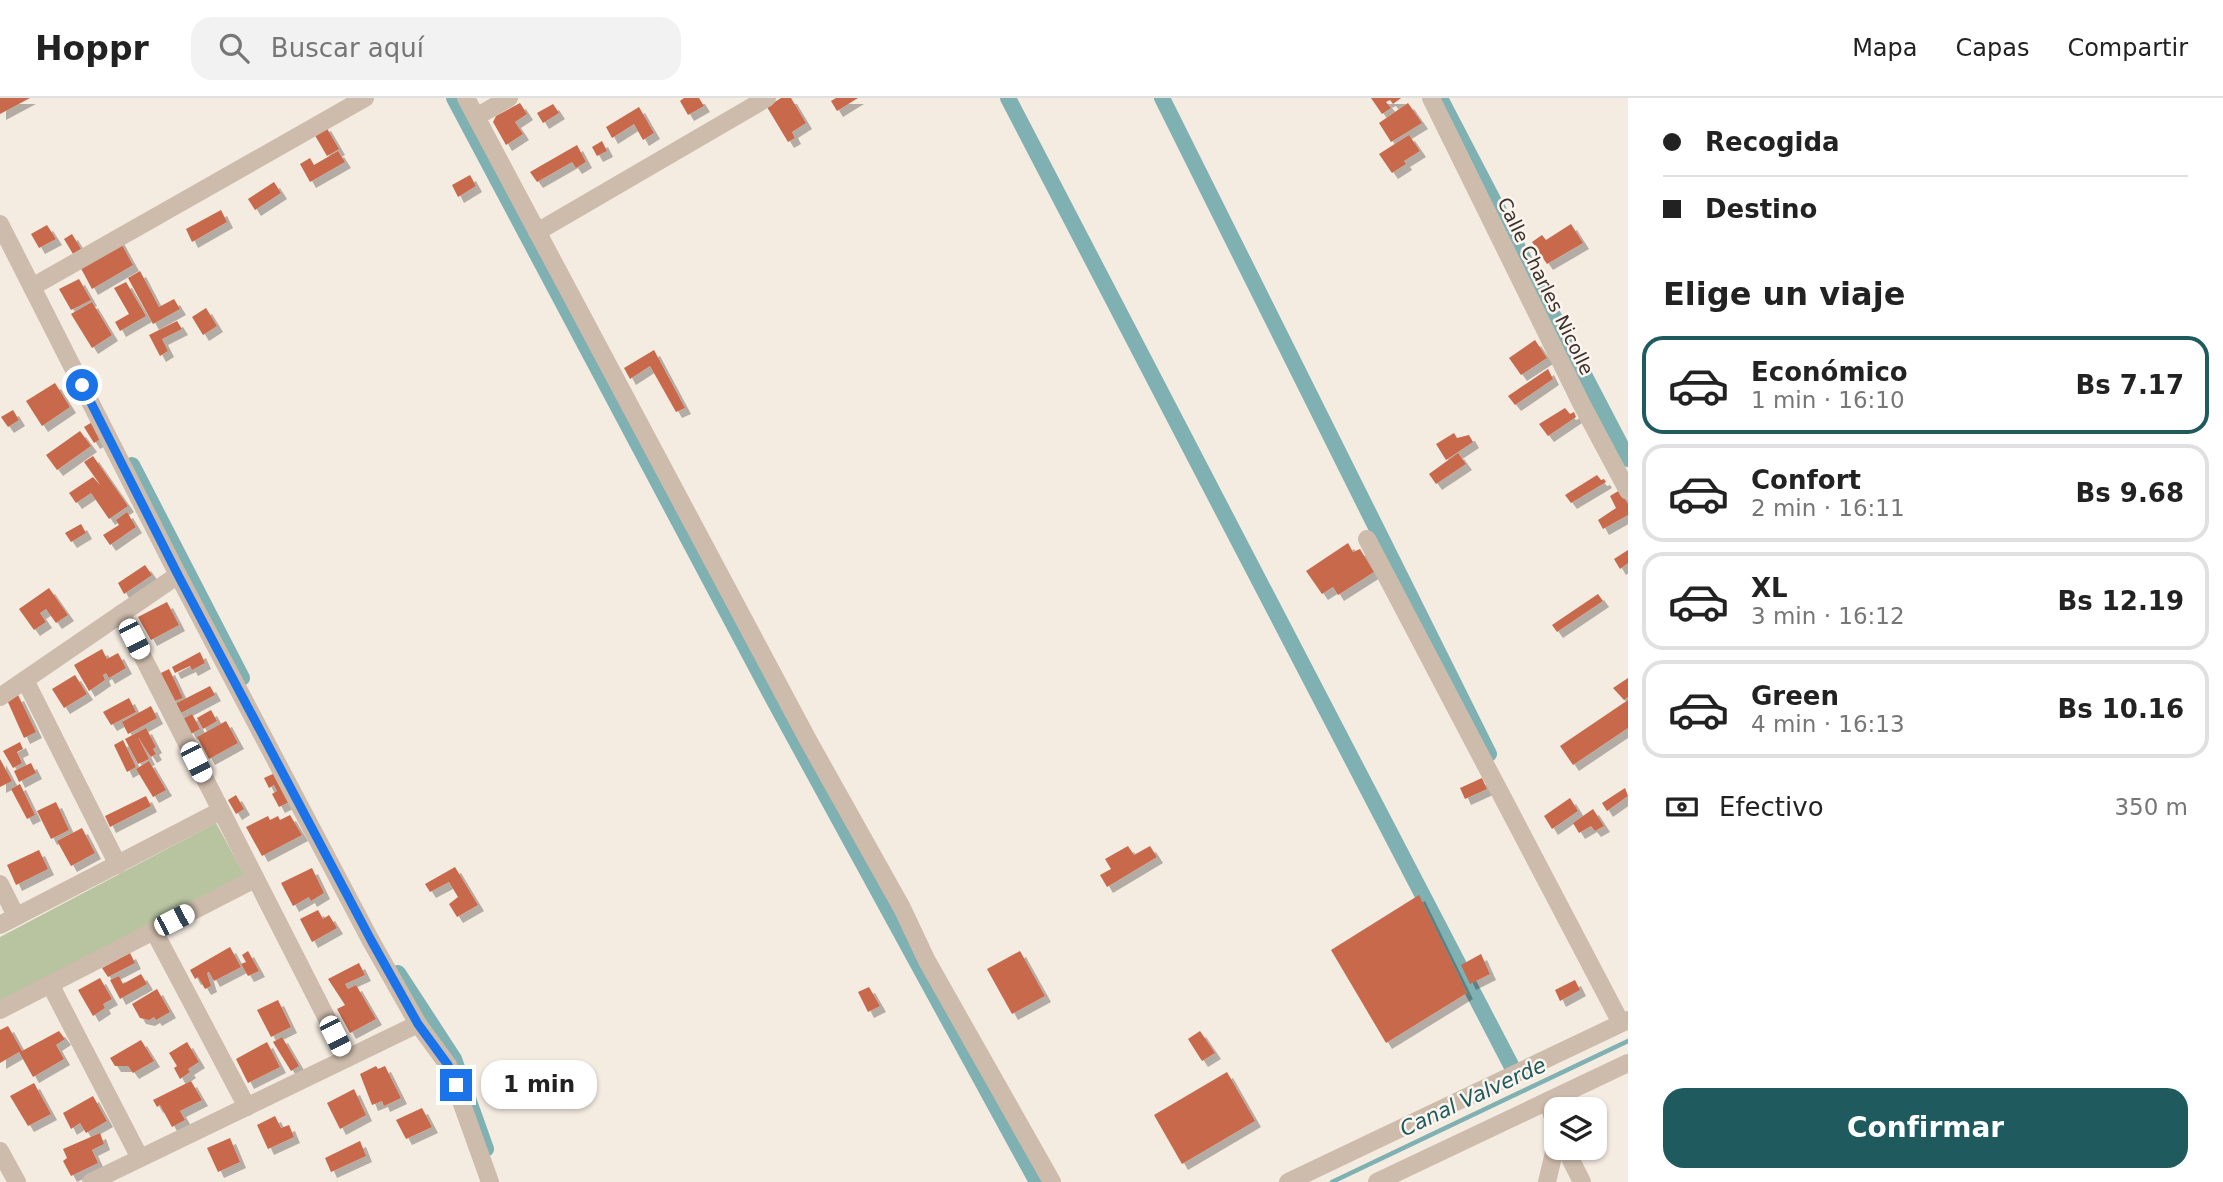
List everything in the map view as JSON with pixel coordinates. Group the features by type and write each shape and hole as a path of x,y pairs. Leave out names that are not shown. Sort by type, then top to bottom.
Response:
{"street":[{"path":"32,287 365,98"},
{"path":"466,98 808,740 902,908 927,961 1052,1182"},
{"path":"476,117 509,98"},
{"path":"537,232 767,98"},
{"name":"Calle Charles Nicolle","path":"1431,98 1580,403 1628,491"},
{"path":"0,225 178,575 371,940 418,1024 448,1065 490,1182"},
{"path":"1288,1182 1625,1022 1367,538"},
{"path":"0,697 178,575"},
{"path":"121,614 347,1058"},
{"path":"25,680 118,865"},
{"path":"0,925 220,811"},
{"path":"0,1010 255,879"},
{"path":"0,884 16,916"},
{"path":"154,931 247,1107"},
{"path":"50,984 140,1158"},
{"path":"91,1182 418,1024"},
{"path":"1556,1097 1628,1063"},
{"path":"1377,1182 1544,1103"},
{"path":"0,1151 17,1182"},
{"path":"1547,1182 1552,1160"},
{"path":"1570,1160 1582,1182"}],"green space":[{"path":"216,823 245,876 0,1002 0,937"}],"building":[{"path":"0,98 30,98 0,114"},
{"path":"684,98 699,98 704,106 688,115 680,101"},
{"path":"781,98 791,98 806,123 792,132 795,138 788,142 767,107"},
{"path":"836,98 858,98 837,111 831,101"},
{"path":"1371,98 1401,98 1393,104 1390,100 1386,102 1391,108 1382,114"},
{"path":"520,103 527,114 515,122 523,134 506,145 493,122 496,116"},
{"path":"1408,103 1422,123 1391,142 1379,123"},
{"path":"553,104 559,113 543,123 537,113"},
{"path":"639,107 654,133 643,140 634,124 612,138 606,127"},
{"path":"325,125 339,149 327,156 313,132"},
{"path":"1409,135 1420,151 1392,173 1379,154"},
{"path":"602,141 607,151 597,156 592,147"},
{"path":"577,145 586,162 576,168 572,162 537,182 530,172"},
{"path":"338,151 345,162 310,182 300,164 310,158 314,165"},
{"path":"470,175 476,186 458,197 452,185"},
{"path":"274,182 281,193 255,210 248,199"},
{"path":"221,210 227,222 192,242 186,229"},
{"path":"1571,224 1583,243 1547,264 1532,242 1542,235 1546,240"},
{"path":"47,225 56,239 39,248 31,234"},
{"path":"72,234 81,249 73,254 64,239"},
{"path":"117,236 133,265 92,289 76,259"},
{"path":"140,271 159,307 174,299 180,309 153,324 128,278"},
{"path":"79,279 91,300 71,310 59,289"},
{"path":"126,282 146,316 120,331 115,322 129,314 114,288"},
{"path":"92,302 112,335 92,348 71,314"},
{"path":"206,308 217,326 203,335 192,317"},
{"path":"177,321 182,329 162,339 168,351 160,356 149,335"},
{"path":"1535,340 1547,358 1521,375 1509,358"},
{"path":"654,350 685,408 676,412 650,366 630,379 624,368"},
{"path":"1548,369 1553,379 1515,405 1508,396"},
{"path":"55,383 70,407 42,426 26,401"},
{"path":"1565,408 1570,414 1574,412 1576,417 1548,436 1539,424"},
{"path":"13,410 19,420 8,427 1,417"},
{"path":"94,421 104,437 94,443 84,427"},
{"path":"80,431 91,446 57,470 46,455"},
{"path":"1454,433 1457,438 1469,435 1473,442 1446,460 1436,444"},
{"path":"1458,453 1466,464 1436,484 1429,474"},
{"path":"93,456 128,506 109,519 91,493 76,503 69,493 93,477 101,486 84,462"},
{"path":"1597,475 1606,482 1571,503 1565,495"},
{"path":"1620,490 1628,504 1628,515 1603,529 1598,520 1616,508 1610,496"},
{"path":"127,512 136,527 110,545 103,535 119,525 116,520"},
{"path":"81,524 86,533 71,542 65,533"},
{"path":"1348,543 1353,552 1360,549 1374,572 1338,595 1333,587 1322,594 1306,571"},
{"path":"1628,550 1628,563 1620,569 1614,559"},
{"path":"145,565 152,575 124,594 118,583"},
{"path":"49,588 68,615 56,623 46,609 40,613 46,622 34,630 19,609"},
{"path":"1598,594 1603,601 1557,632 1552,625"},
{"path":"167,602 179,625 151,640 138,617"},
{"path":"102,649 107,659 118,653 126,668 109,678 106,673 103,675 105,680 89,691 74,665"},
{"path":"200,652 205,663 192,670 190,666 175,673 172,667"},
{"path":"169,669 183,698 172,702 159,674"},
{"path":"75,675 87,694 64,708 52,689"},
{"path":"1628,678 1628,697 1624,700 1613,688"},
{"path":"210,686 215,695 177,715 173,705"},
{"path":"18,695 36,732 24,738 7,700"},
{"path":"129,698 136,712 111,725 103,712"},
{"path":"1628,700 1628,728 1573,765 1560,746"},
{"path":"151,706 157,718 128,734 122,722"},
{"path":"211,710 217,721 203,729 197,718"},
{"path":"192,714 200,729 191,734 183,719"},
{"path":"226,721 238,743 209,759 197,737"},
{"path":"146,728 156,747 153,749 156,754 151,757 138,737 149,759 138,764 125,739"},
{"path":"123,740 136,767 127,772 114,745"},
{"path":"20,742 23,749 17,752 22,763 13,768 3,751"},
{"path":"0,759 12,781 0,787"},
{"path":"149,761 166,790 153,797 136,769"},
{"path":"31,763 36,773 19,782 14,771"},
{"path":"275,773 289,802 279,807 272,794 277,791 274,785 269,788 264,778"},
{"path":"1482,778 1487,789 1465,799 1460,788"},
{"path":"20,784 35,815 27,819 11,789"},
{"path":"1625,788 1628,796 1607,811 1602,803"},
{"path":"236,795 244,809 236,814 228,800"},
{"path":"146,796 151,806 110,827 105,816"},
{"path":"1570,798 1578,811 1552,829 1544,816"},
{"path":"56,802 69,830 51,839 37,811"},
{"path":"1593,809 1604,826 1595,831 1591,826 1579,833 1573,823"},
{"path":"290,815 302,835 262,856 246,827 268,816 270,820 278,816 280,820"},
{"path":"82,828 95,853 71,866 57,841"},
{"path":"1128,846 1134,855 1150,846 1157,857 1107,887 1100,875 1111,869 1105,859"},
{"path":"39,850 48,869 16,885 7,865"},
{"path":"455,867 478,905 457,917 449,904 458,897 449,882 430,892 425,884"},
{"path":"312,868 324,893 311,901 309,897 293,906 281,883"},
{"path":"1419,895 1467,993 1386,1043 1331,950"},
{"path":"318,910 323,919 329,915 337,928 312,942 300,919"},
{"path":"230,947 241,967 214,981 209,972 207,973 211,986 205,989 190,970"},
{"path":"248,951 259,971 248,976 241,964 246,962 242,955"},
{"path":"1020,951 1045,996 1012,1014 987,969"},
{"path":"130,953 135,963 108,977 102,968"},
{"path":"1481,954 1490,974 1470,984 1461,965"},
{"path":"359,963 365,975 345,984 348,989 356,985 376,1019 350,1033 337,1009 345,1005 328,979"},
{"path":"141,974 147,984 120,999 110,980 119,976 123,984"},
{"path":"100,978 112,999 103,1004 105,1008 93,1016 78,990"},
{"path":"1575,980 1580,990 1560,1001 1555,990"},
{"path":"869,987 880,1006 868,1012 858,992"},
{"path":"157,989 170,1012 156,1020 154,1017 149,1020 140,1018 132,1004"},
{"path":"278,1000 291,1027 271,1037 257,1010"},
{"path":"8,1026 22,1051 59,1031 65,1039 56,1045 64,1059 33,1077 19,1052 0,1063 0,1030"},
{"path":"1200,1031 1215,1053 1202,1061 1188,1039"},
{"path":"282,1037 299,1066 291,1071 273,1042"},
{"path":"141,1040 154,1061 133,1073 128,1066 115,1066 110,1058"},
{"path":"187,1042 199,1062 188,1069 190,1072 180,1079 174,1068 177,1066 169,1053"},
{"path":"267,1042 280,1067 248,1083 236,1059"},
{"path":"376,1066 378,1069 385,1066 401,1098 384,1106 382,1101 372,1105 360,1074"},
{"path":"1227,1072 1255,1121 1182,1164 1154,1115"},
{"path":"191,1081 202,1100 180,1111 185,1120 172,1127 160,1105 157,1107 153,1100"},
{"path":"34,1083 51,1114 28,1126 10,1096"},
{"path":"354,1089 366,1115 340,1129 327,1103"},
{"path":"93,1096 107,1121 86,1133 80,1123 71,1129 63,1113"},
{"path":"422,1108 432,1127 406,1139 396,1120"},
{"path":"275,1116 281,1128 289,1125 294,1137 268,1149 257,1125"},
{"path":"100,1133 104,1144 92,1150 98,1163 71,1176 63,1161 67,1158 63,1149"},
{"path":"230,1138 240,1162 218,1172 207,1148"},
{"path":"360,1141 366,1156 331,1172 325,1158"}],"waterway":[{"path":"454,98 771,695 1037,1182"},
{"path":"1008,98 1511,1065"},
{"path":"1162,98 1489,754"},
{"path":"1441,100 1628,459"},
{"path":"132,465 242,678"},
{"path":"398,973 454,1059 486,1149"},
{"name":"Canal Valverde","path":"1332,1182 1628,1041"}],"route":[{"path":"82,385 178,575 371,940 418,1024 448,1065 456,1085"}]}
